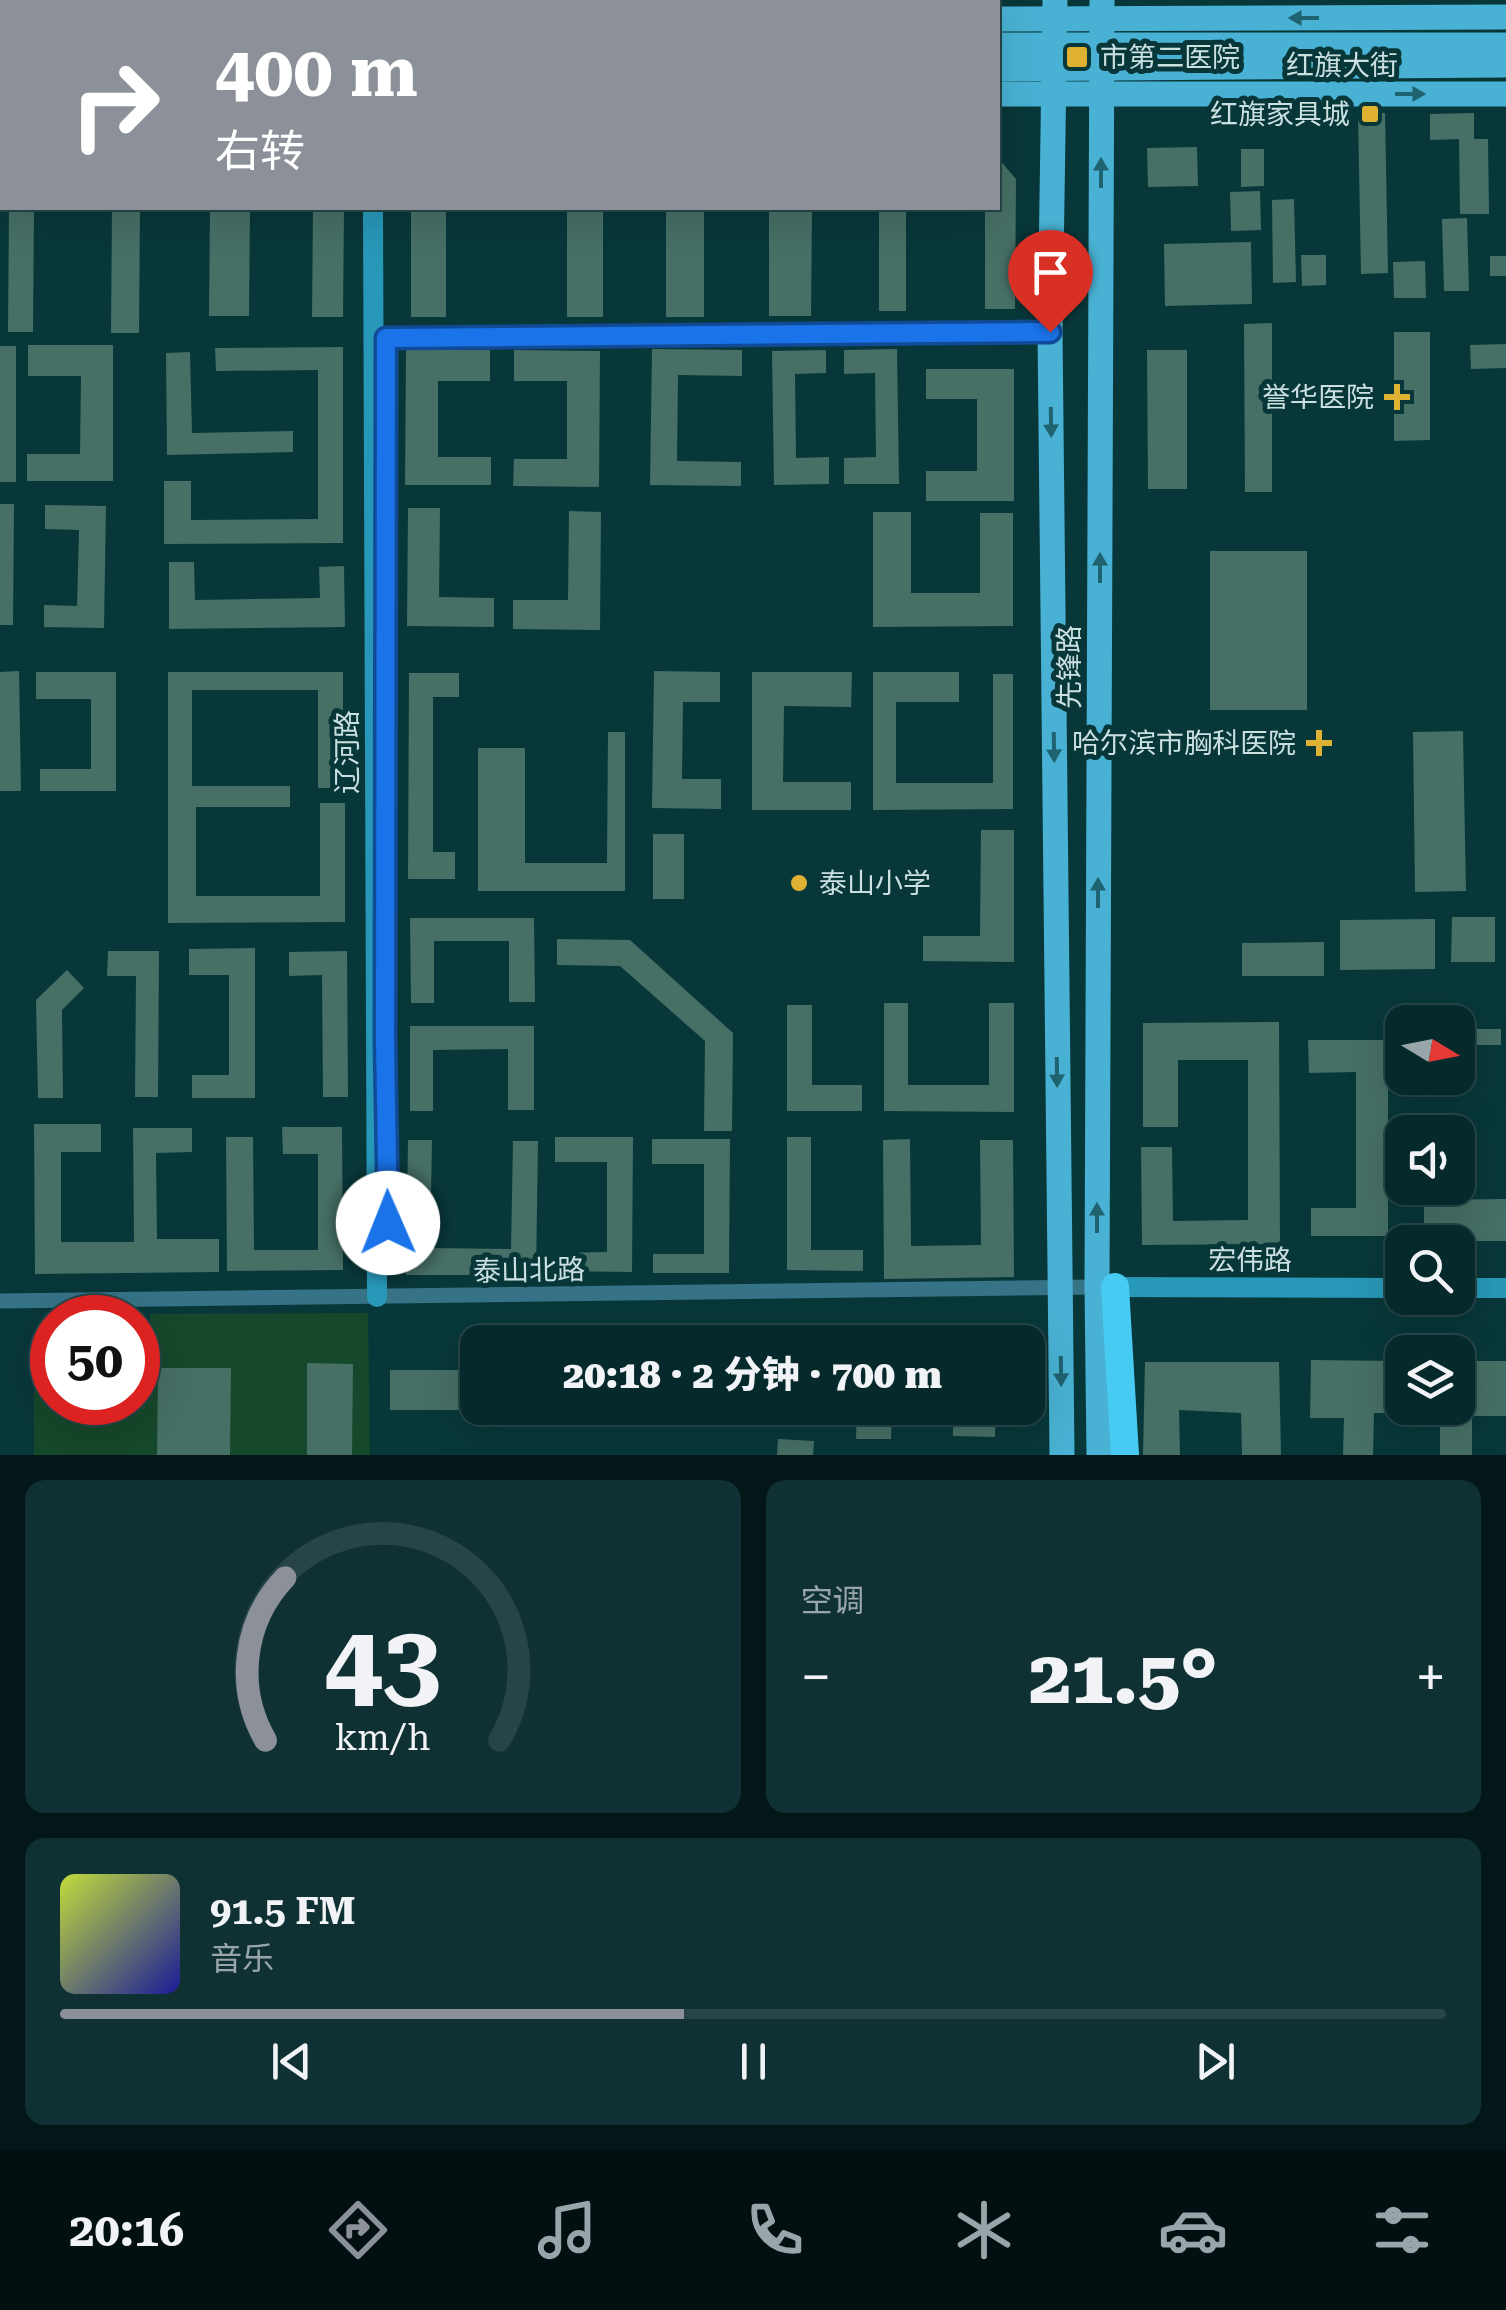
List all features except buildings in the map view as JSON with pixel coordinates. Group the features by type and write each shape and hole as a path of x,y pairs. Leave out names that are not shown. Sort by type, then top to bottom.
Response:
{"highway":[{"path":"1106,1287 1125,1455"}],"main road":[{"name":"红旗大街","path":"1000,68 1054,46 1102,33 1506,17"},
{"name":"红旗大街","path":"1000,20 1054,46 1101,96 1506,94"},
{"name":"红旗大街","path":"1102,33 1506,45"},
{"name":"红旗大街","path":"1102,33 1506,66"},
{"name":"先锋路","path":"1099,1455 1106,1287 1102,33"},
{"name":"红旗大街","path":"1000,45 1054,46"},
{"name":"红旗大街","path":"1000,92 1054,46"},
{"path":"1054,46 1050,332 1062,1455"},
{"name":"辽河路","path":"373,210 383,1297"},
{"name":"辽河路","path":"383,1297 385,210"},
{"name":"宏伟路","path":"1106,1287 1385,1288"},
{"path":"1475,1288 1506,1288"}],"street":[{"path":"386,338 1050,332"},
{"name":"泰山北路","path":"0,1301 1106,1287"}],"green space":[{"path":"368,1313 370,1455 34,1455 34,1425 160,1425 160,1314"}],"place":[{"name":"市第二医院","path":"1077,57"},
{"name":"红旗家具城","path":"1370,114"},
{"name":"誉华医院","path":"1397,397"},
{"name":"哈尔滨市胸科医院","path":"1319,743"},
{"name":"泰山小学","path":"799,883"}],"route":[{"path":"388,1223 386,338 1050,332"}]}
